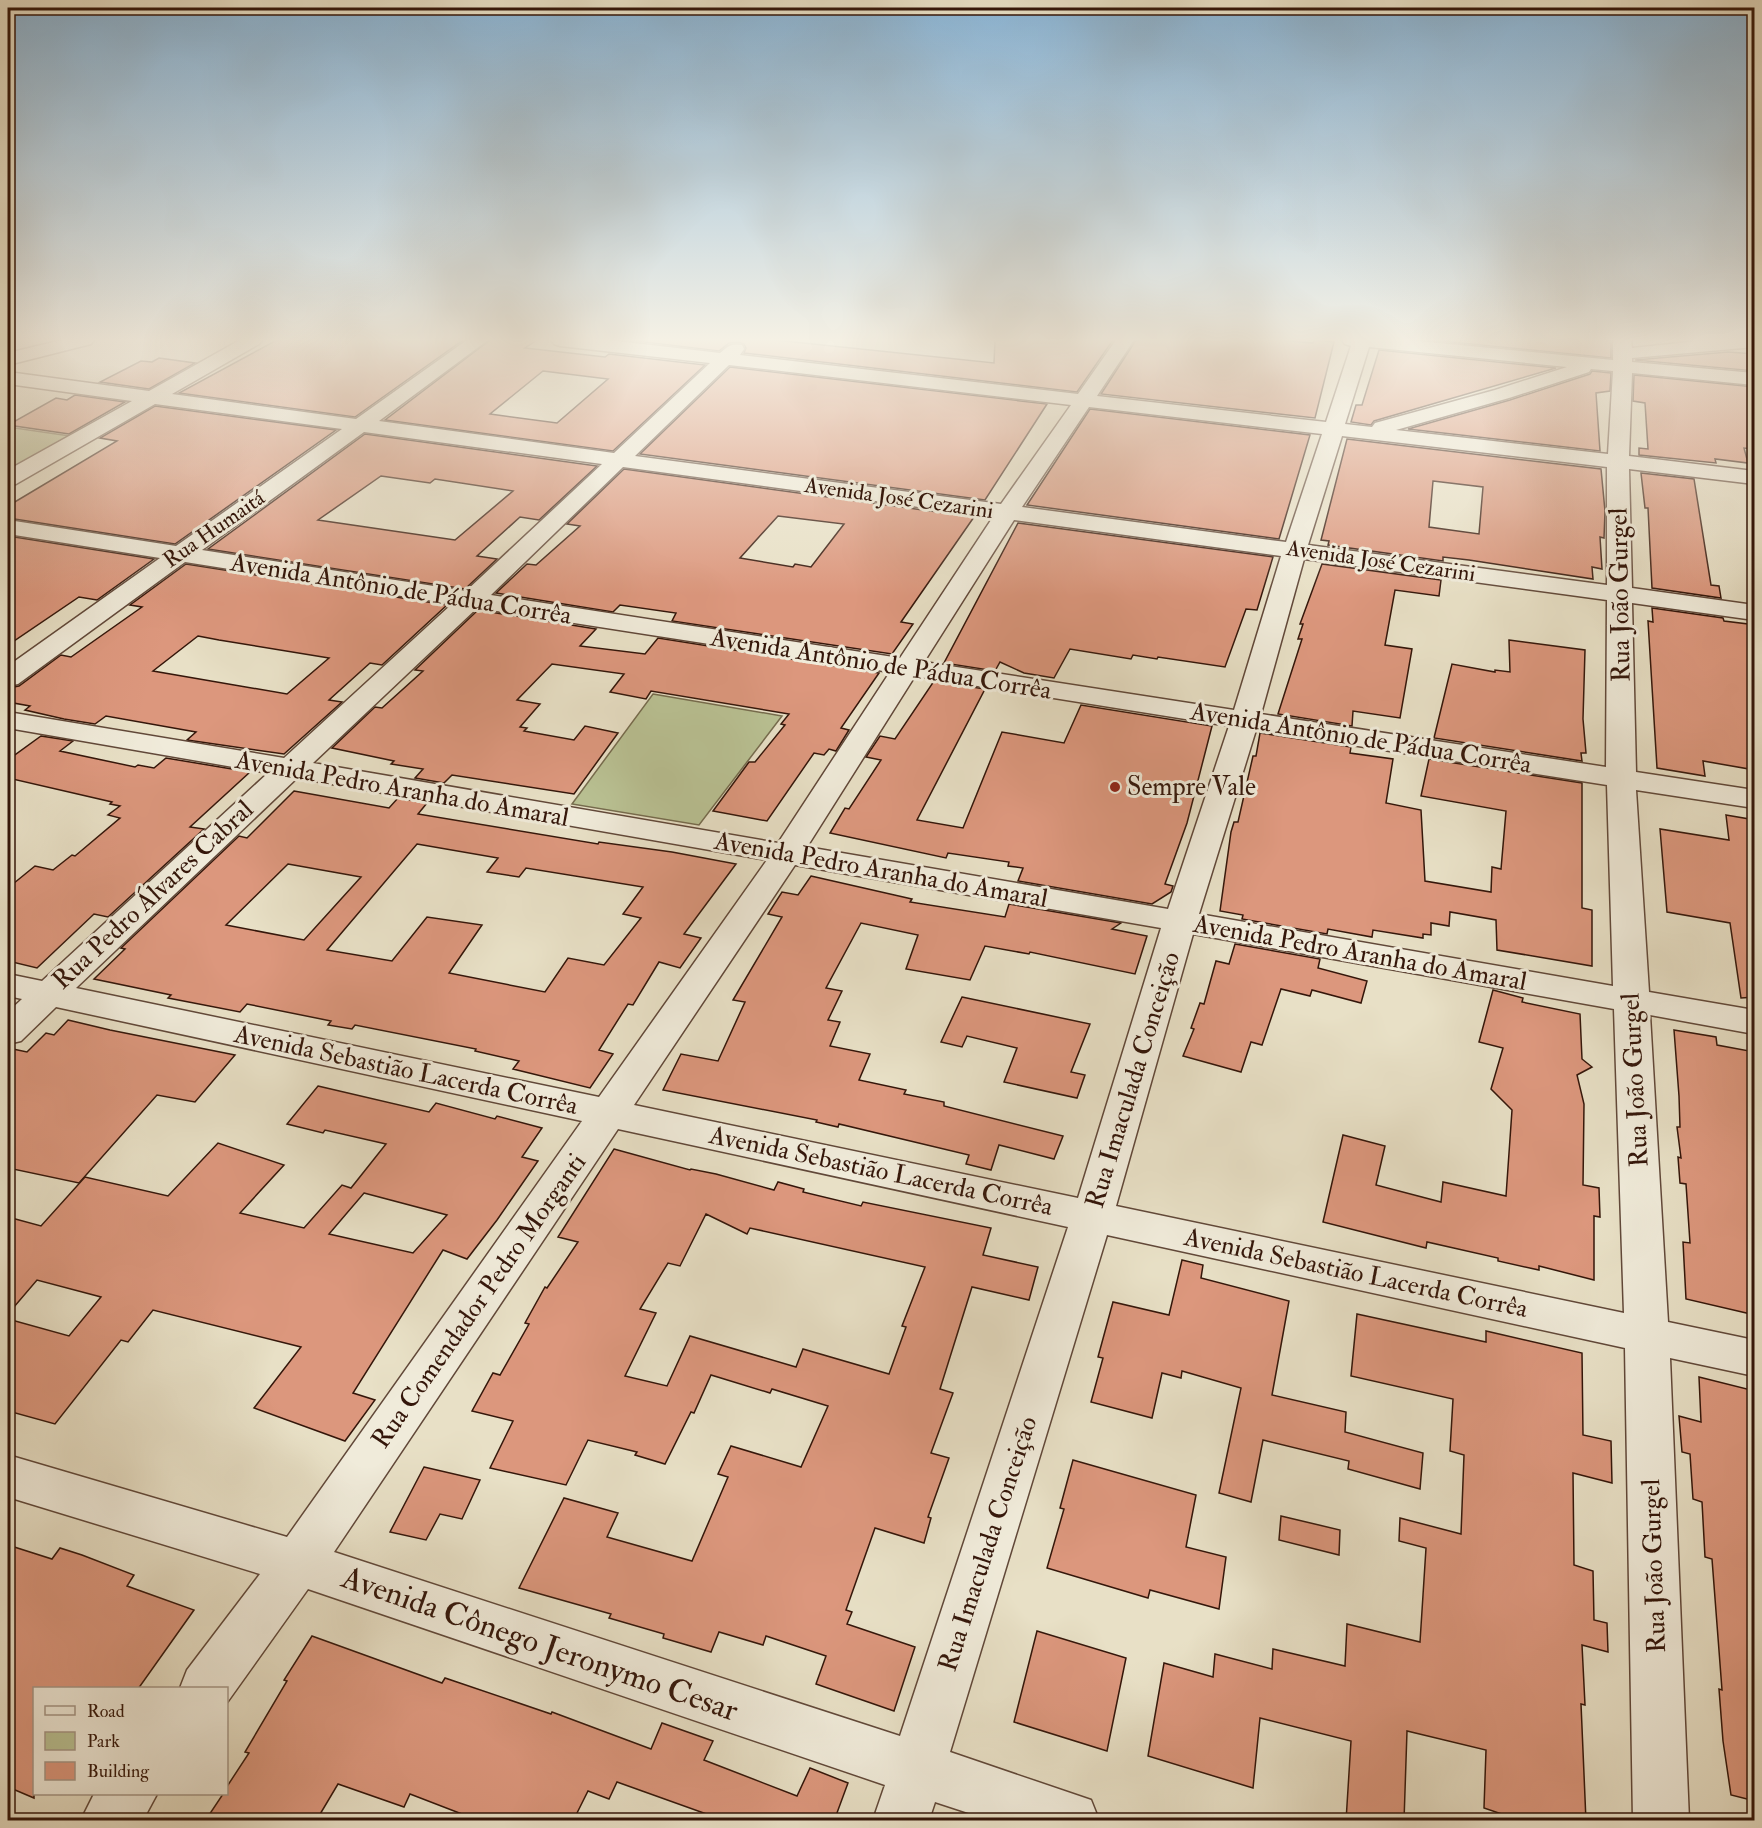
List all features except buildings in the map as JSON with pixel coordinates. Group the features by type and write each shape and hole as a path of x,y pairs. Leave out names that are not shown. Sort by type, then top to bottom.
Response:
{"street":[{"path":"8,479 103,425"},
{"name":"Rua Humaitá","path":"8,678 361,425"},
{"name":"Avenida José Cezarini","path":"363,425 1755,612"},
{"name":"Rua Pedro Álvares Cabral","path":"8,1032 471,600 654,425"},
{"name":"Rua Comendador Pedro Morganti","path":"207,1687 298,1563 786,855 1006,512 1067,425"},
{"path":"1309,425 1755,477"},
{"name":"Rua Imaculada Conceição","path":"902,1821 916,1770 1092,1216 1180,921 1245,721 1295,550 1350,425"},
{"path":"1350,430 1370,425"},
{"name":"Rua João Gurgel","path":"1619,425 1621,777 1647,1335 1661,1821"},
{"name":"Avenida Antônio de Pádua Corrêa","path":"8,527 1245,721 1755,798"},
{"name":"Avenida Pedro Aranha do Amaral","path":"8,720 1755,1022"},
{"name":"Avenida Sebastião Lacerda Corrêa","path":"8,985 1755,1358"},
{"name":"Avenida Cônego Jeronymo Cesar","path":"8,1476 298,1563 1071,1821"},
{"path":"109,1821 128,1795"}],"green space":[{"path":"8,427 70,436 8,471"},
{"path":"653,694 782,716 699,825 572,804"}],"place":[{"name":"Sempre Vale","path":"1115,787"}]}
